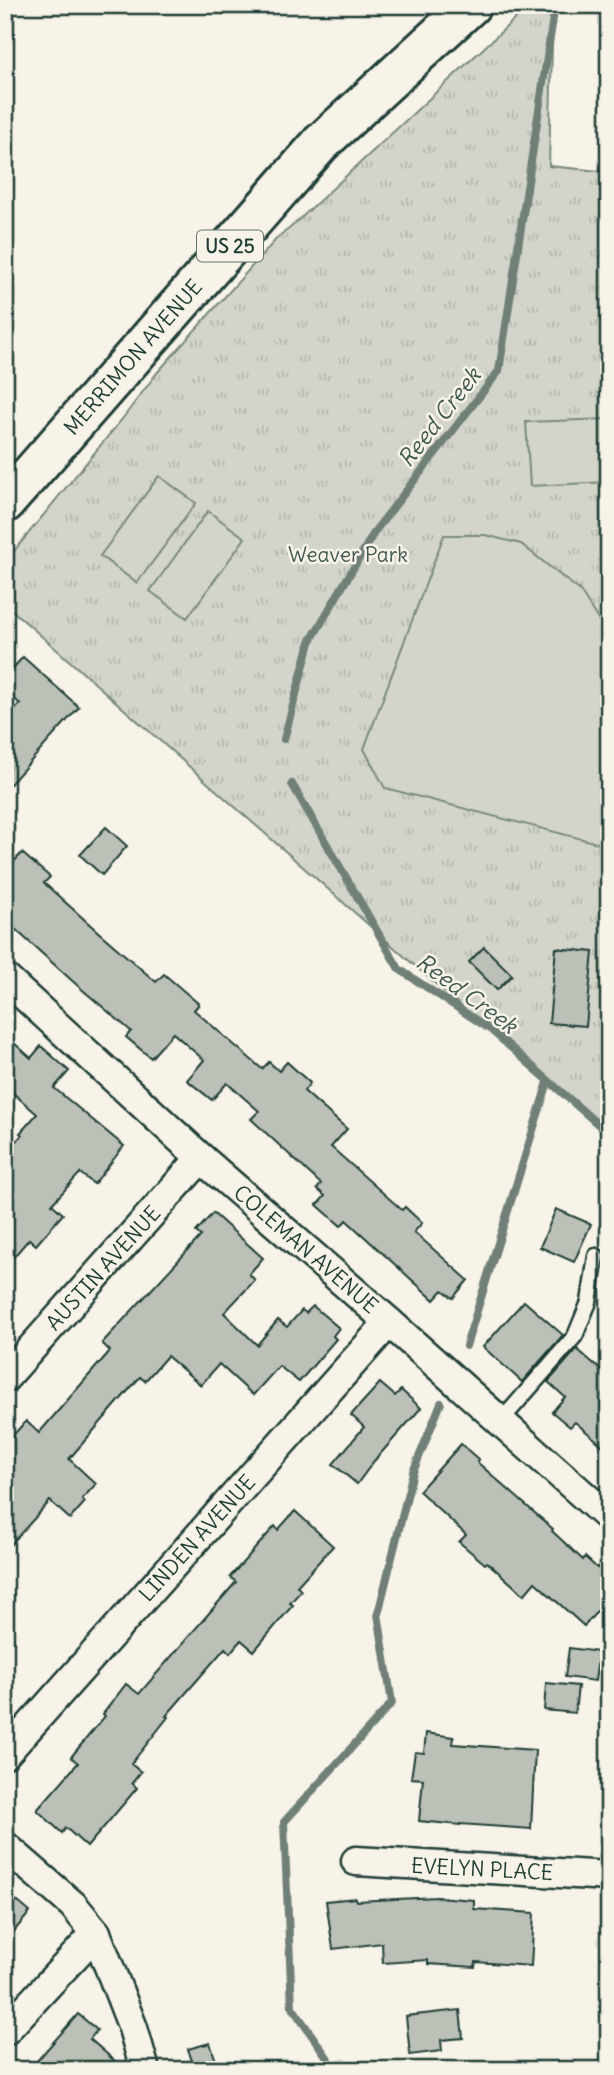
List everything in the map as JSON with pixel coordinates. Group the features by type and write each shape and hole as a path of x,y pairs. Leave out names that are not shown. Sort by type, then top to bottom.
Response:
{"main road":[{"name":"MERRIMON AVENUE","path":"5,503 321,142 471,5"}],"street":[{"name":"COLEMAN AVENUE","path":"5,978 201,1158 609,1518"},
{"name":"AUSTIN AVENUE","path":"5,1378 201,1158"},
{"name":"LINDEN AVENUE","path":"5,1754 389,1322"},
{"path":"5,1846 73,1905 96,1933 133,2028 145,2070"},
{"name":"EVELYN PLACE","path":"356,1861 609,1876"},
{"path":"5,2031 96,1933"}],"lane":[{"path":"501,1421 575,1336 589,1302 596,1256"}],"green space":[{"name":"Weaver Park","path":"530,5 553,5 549,166 609,172 609,1137 5,604 5,562 157,373 279,236"},
{"path":"609,419 609,482 530,486 526,422"},
{"path":"159,476 196,503 137,583 100,556"},
{"path":"208,511 245,538 187,618 150,591"},
{"path":"444,535 485,535 521,544 580,591 609,637 609,846 385,788 364,749"}],"building":[{"path":"23,657 79,707 5,790 5,721 20,704 5,690 5,677"},
{"path":"106,827 127,846 102,875 80,855"},
{"path":"22,853 50,877 44,883 96,930 156,982 164,974 199,1004 194,1010 262,1069 269,1062 279,1071 287,1062 310,1083 304,1091 347,1129 331,1147 402,1210 405,1207 422,1223 414,1232 468,1280 453,1298 443,1290 434,1300 346,1220 341,1226 317,1205 325,1196 317,1189 321,1184 251,1119 259,1111 227,1083 212,1100 187,1080 204,1060 173,1033 151,1058 126,1037 131,1031 5,920 5,871"},
{"path":"484,947 512,975 497,990 469,962"},
{"path":"556,948 593,952 586,1026 549,1023"},
{"path":"5,1035 31,1058 41,1046 69,1071 54,1088 124,1146 94,1184 80,1173 52,1204 63,1214 36,1245 29,1239 5,1267 5,1154 37,1114 5,1086"},
{"path":"556,1209 591,1224 574,1262 540,1247"},
{"path":"213,1213 263,1258 249,1274 255,1280 224,1313 257,1345 278,1320 287,1327 302,1310 306,1313 313,1306 339,1328 333,1336 336,1339 299,1382 279,1366 253,1395 219,1364 201,1385 167,1356 145,1381 140,1377 69,1459 96,1484 82,1499 85,1502 70,1519 50,1501 5,1551 5,1444 26,1421 39,1433 110,1351 102,1343 201,1236 196,1232"},
{"path":"524,1301 563,1335 522,1382 483,1347"},
{"path":"577,1349 609,1377 609,1451 575,1422 570,1427 552,1412 565,1397 548,1382"},
{"path":"380,1383 395,1396 401,1390 421,1408 357,1484 333,1464 364,1427 351,1415"},
{"path":"461,1444 583,1560 585,1557 597,1568 609,1555 609,1598 584,1626 535,1582 524,1595 487,1562 485,1564 459,1542 466,1535 419,1491"},
{"path":"295,1511 333,1546 297,1586 301,1591 290,1603 293,1605 254,1651 241,1640 230,1653 225,1648 166,1716 168,1717 131,1764 141,1772 132,1783 137,1788 87,1847 66,1828 62,1833 37,1810 78,1763 71,1757 105,1716 103,1714 126,1684 139,1694 236,1582 230,1577 275,1526 278,1530"},
{"path":"569,1648 599,1652 595,1681 565,1677"},
{"path":"546,1683 578,1686 575,1713 544,1710"},
{"path":"426,1733 454,1737 453,1744 535,1750 531,1829 419,1821 423,1779 411,1778 415,1752 424,1753"},
{"path":"5,1891 30,1912 5,1942"},
{"path":"437,1897 474,1900 474,1909 534,1913 531,1966 476,1962 475,1967 428,1964 428,1960 383,1963 382,1943 333,1949 326,1901"},
{"path":"460,2010 463,2038 441,2040 442,2051 410,2055 406,2016"},
{"path":"78,2014 97,2030 90,2039 125,2070 29,2070"},
{"path":"210,2043 219,2070 195,2070 188,2049"}],"waterway":[{"name":"Reed Creek","path":"284,739 310,642 375,531 499,371 555,5"},
{"name":"Reed Creek","path":"292,784 399,969 491,1030 609,1134"},
{"path":"466,1346 548,1082"},
{"path":"336,2070 292,2007 284,1822 392,1703 378,1614 413,1472 441,1403"}]}
